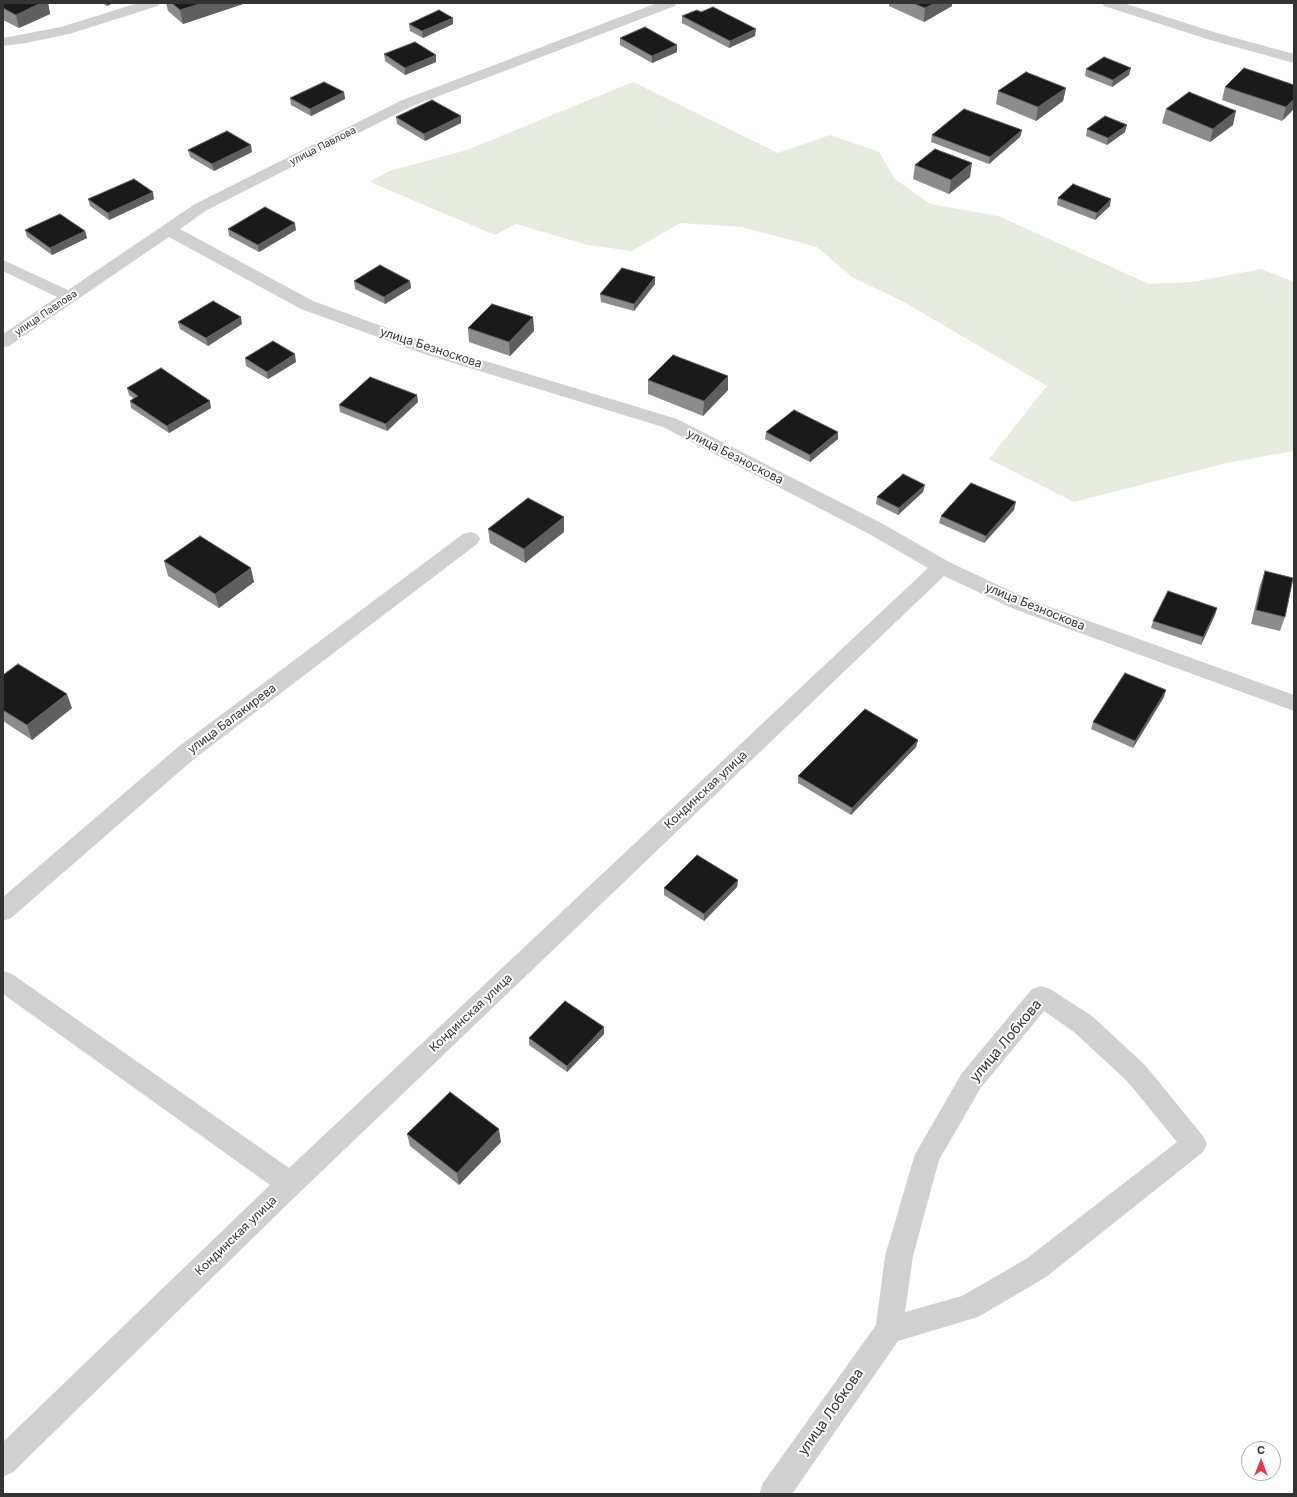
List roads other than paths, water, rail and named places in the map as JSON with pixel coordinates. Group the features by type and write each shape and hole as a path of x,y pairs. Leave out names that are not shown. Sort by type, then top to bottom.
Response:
{"street":[{"path":"3,42 64,31 153,3"},
{"name":"улица Павлова","path":"3,342 201,207 405,104 530,58 670,3"},
{"path":"1109,3 1212,36 1294,59"},
{"name":"улица Безноскова","path":"169,230 307,305 433,351 670,423 878,530 942,567 1021,604 1294,703"},
{"path":"3,265 70,297"},
{"name":"улица Балакирева","path":"3,911 186,753 470,539"},
{"name":"Кондинская улица","path":"3,1462 290,1184 942,567"},
{"path":"3,981 290,1184"},
{"name":"улица Лобкова","path":"774,1494 889,1330 899,1256 927,1157 971,1081 1041,996 1083,1024 1136,1073 1194,1144 1036,1268 968,1308 889,1330"}]}
